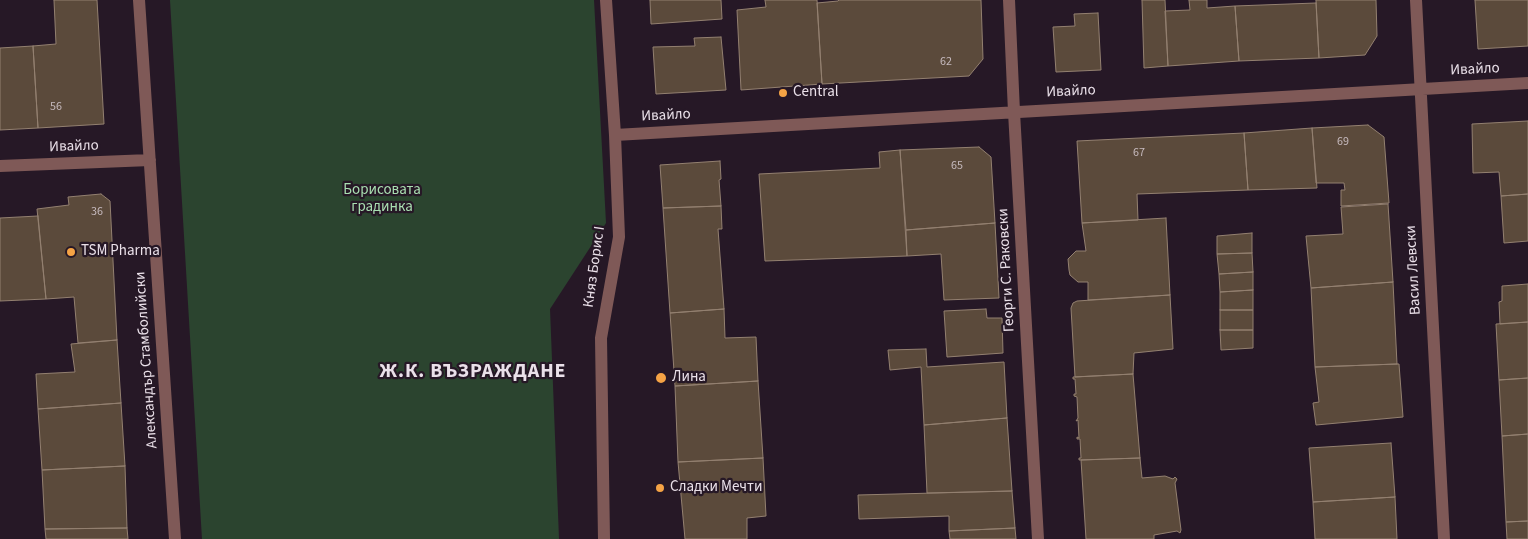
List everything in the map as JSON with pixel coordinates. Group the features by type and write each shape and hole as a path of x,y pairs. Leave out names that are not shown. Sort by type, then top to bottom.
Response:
{"street":[{"name":"Александър Стамболийски","path":"139,0 175,539"},
{"name":"Княз Борис I","path":"604,539 601,338 619,237 615,135 606,0"},
{"name":"Георги С. Раковски","path":"1009,0 1038,539"},
{"name":"Васил Левски","path":"1416,0 1444,539"},
{"name":"Ивайло","path":"615,135 1528,83"},
{"name":"Ивайло","path":"0,166 150,160"}],"green space":[{"name":"Борисовата градинка","path":"170,0 594,0 606,223 550,309 559,539 202,539"}],"building":[{"path":"54,0 97,0 104,124 38,128 33,46 56,44"},
{"path":"650,0 721,0 722,19 651,24"},
{"path":"765,0 817,0 822,84 741,90 737,10 766,7"},
{"path":"839,0 981,0 983,59 969,76 822,84 817,3"},
{"path":"1142,0 1165,0 1168,66 1144,68"},
{"path":"1189,0 1207,0 1207,8 1235,6 1239,61 1168,66 1165,11 1190,10"},
{"path":"1316,0 1376,0 1377,36 1365,55 1319,58"},
{"path":"1475,0 1528,0 1528,46 1478,49"},
{"path":"1316,3 1319,58 1239,61 1235,6"},
{"path":"1098,13 1101,70 1056,72 1053,27 1075,26 1074,14"},
{"path":"721,37 726,90 656,94 653,47 695,46 694,38"},
{"path":"33,46 38,128 0,130 0,48"},
{"path":"1528,121 1528,194 1501,196 1499,172 1473,173 1472,124"},
{"path":"1368,125 1384,137 1389,203 1341,206 1341,190 1345,190 1344,183 1316,183 1312,128"},
{"path":"1312,128 1317,188 1248,190 1244,133"},
{"path":"1244,133 1248,190 1137,194 1138,220 1082,223 1077,141"},
{"path":"979,147 991,157 995,223 906,230 900,150"},
{"path":"900,150 907,256 765,261 759,174 880,168 879,152"},
{"path":"720,161 721,206 663,208 660,165"},
{"path":"101,194 110,201 117,340 78,343 74,297 46,299 37,209 69,205 68,197"},
{"path":"1528,194 1528,241 1504,243 1501,196"},
{"path":"1388,204 1393,282 1311,288 1306,236 1343,234 1341,207"},
{"path":"721,206 722,229 718,229 724,309 670,313 663,208"},
{"path":"38,216 46,299 0,301 0,218"},
{"path":"1166,218 1170,295 1088,300 1088,282 1078,282 1070,275 1068,259 1076,251 1086,251 1082,223"},
{"path":"995,223 999,298 944,300 941,254 907,256 906,230"},
{"path":"1252,233 1252,253 1217,254 1217,236"},
{"path":"1252,253 1253,272 1219,274 1217,254"},
{"path":"1253,272 1253,290 1220,292 1219,274"},
{"path":"1393,282 1397,364 1315,367 1311,288"},
{"path":"1528,284 1528,322 1500,324 1499,302 1502,301 1502,286"},
{"path":"1253,290 1253,310 1220,310 1220,292"},
{"path":"1170,295 1173,349 1134,353 1133,374 1075,377 1071,308 1073,303 1077,301"},
{"path":"724,309 725,338 756,337 758,381 675,386 670,313"},
{"path":"986,309 987,318 1002,318 1003,353 947,357 944,311"},
{"path":"1220,310 1253,310 1253,330 1220,330"},
{"path":"1528,322 1528,378 1499,380 1496,324"},
{"path":"1220,330 1253,330 1253,348 1221,350"},
{"path":"117,340 121,403 38,409 36,374 75,372 71,344"},
{"path":"926,349 927,367 1004,362 1007,418 924,425 921,367 890,370 888,350"},
{"path":"1399,364 1403,417 1316,425 1313,403 1319,402 1315,367"},
{"path":"1133,374 1140,458 1079,460 1081,458 1080,439 1077,439 1077,437 1079,438 1078,420 1076,421 1078,418 1077,397 1074,396 1076,394 1075,379 1073,377"},
{"path":"1528,378 1528,434 1502,436 1499,380"},
{"path":"758,381 763,458 678,462 675,386"},
{"path":"121,403 125,466 42,470 38,409"},
{"path":"1007,418 1012,491 927,493 924,425"},
{"path":"1528,434 1528,521 1506,522 1502,436"},
{"path":"1391,443 1395,497 1313,502 1309,448"},
{"path":"763,458 766,516 747,518 747,539 685,539 678,462"},
{"path":"1140,458 1142,478 1165,476 1177,479 1175,483 1180,533 1177,531 1154,535 1154,539 1086,539 1081,460"},
{"path":"125,466 127,528 45,529 42,470"},
{"path":"1012,491 1015,528 949,531 949,516 859,519 858,495"},
{"path":"1395,497 1397,539 1315,539 1313,502"},
{"path":"1528,521 1528,539 1507,539 1506,522"},
{"path":"127,528 128,539 46,539 45,529"},
{"path":"1015,528 1016,539 950,539 949,531"}],"place":[{"name":"Central","path":"783,93"},
{"name":"TSM Pharma","path":"71,252"},
{"name":"Лина","path":"661,378"},
{"name":"Сладки Мечти","path":"660,488"}],"district":[{"name":"Ж.К. ВЪЗРАЖДАНЕ","path":"473,373"}]}
